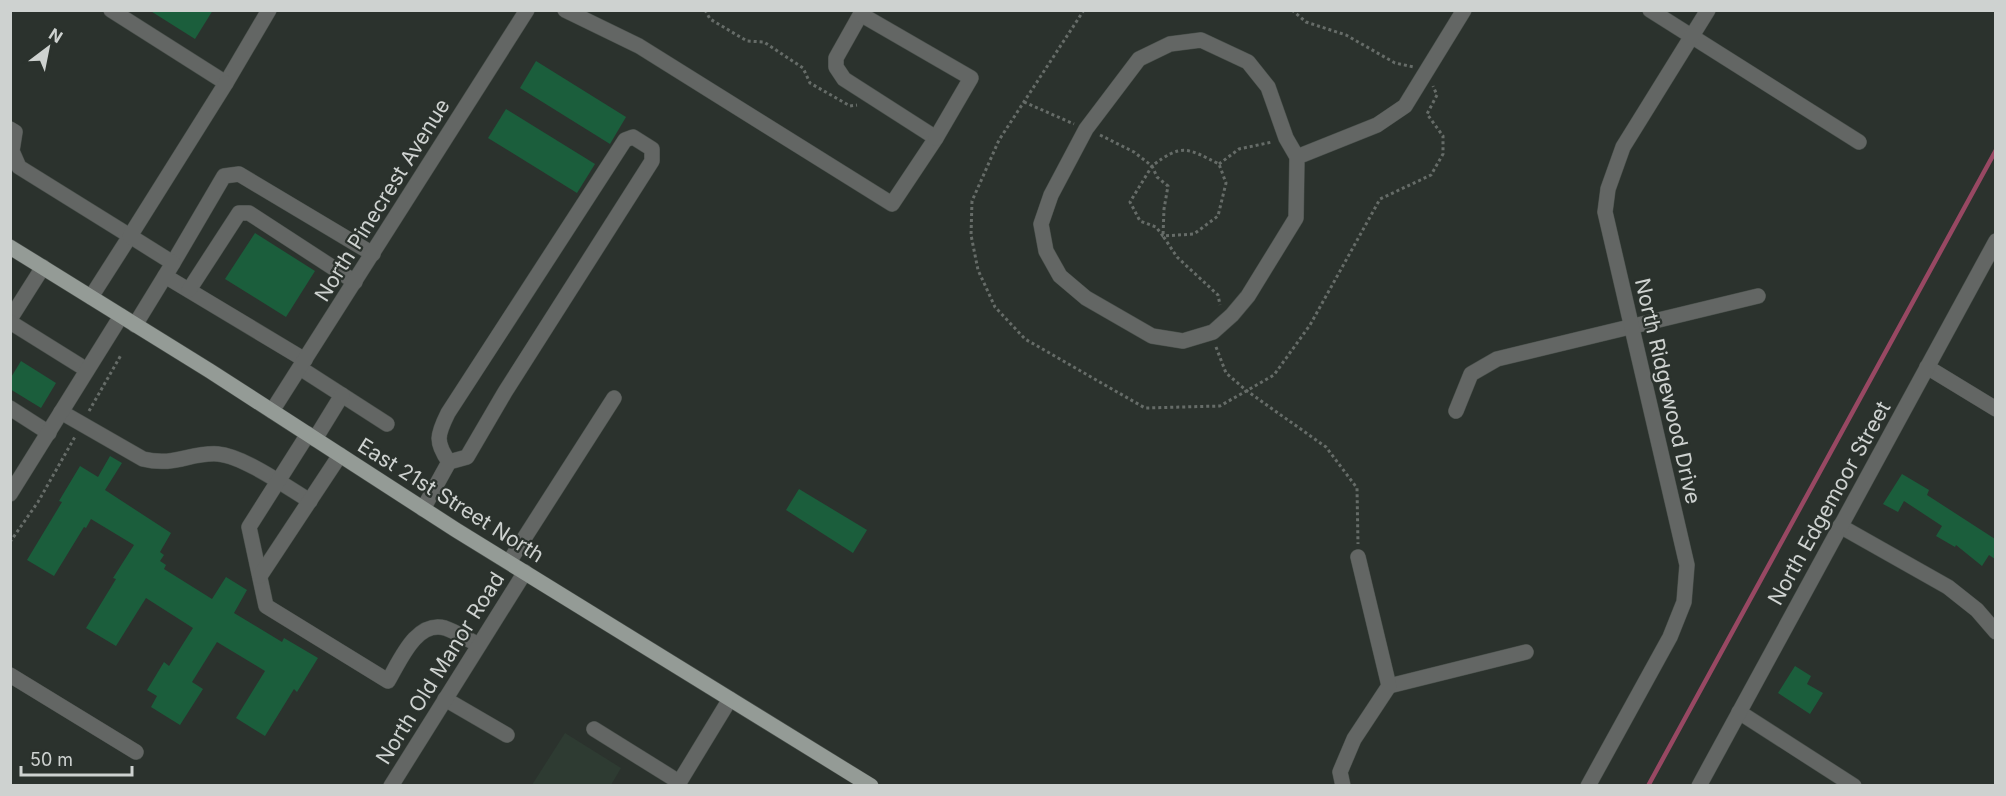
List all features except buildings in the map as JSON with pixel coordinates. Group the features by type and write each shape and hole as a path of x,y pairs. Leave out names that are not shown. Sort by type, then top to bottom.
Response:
{"main road":[{"name":"East 21st Street North","path":"10,247 340,454 423,509 871,786"}],"street":[{"path":"111,10 226,83"},
{"path":"91,297 226,83 269,10"},
{"name":"North Pinecrest Avenue","path":"272,411 527,10"},
{"path":"566,10 639,46 892,204 936,138 971,78 862,13 836,58 836,67 843,79 936,138"},
{"path":"1297,157 1377,125 1405,106 1464,10"},
{"path":"1650,10 1858,142"},
{"name":"North Ridgewood Drive","path":"1588,786 1670,637 1684,602 1687,565 1605,212 1608,189 1623,147 1708,10"},
{"path":"1201,40 1248,62 1268,87 1286,138 1297,157 1296,219 1248,296 1213,333 1183,341 1152,336 1086,298 1060,276 1046,251 1041,224 1051,195 1086,129 1139,58 1170,44 1201,40"},
{"path":"10,129 15,132 12,151 19,167 130,236 169,269 189,290 302,364 342,395 387,424"},
{"path":"423,509 449,462 467,457 505,392 652,160 652,149 633,137 625,140 448,413 440,429 438,446 449,462"},
{"path":"135,325 224,176 239,174 373,254"},
{"path":"189,290 239,213 249,213 355,282"},
{"name":"North Edgemoor Street","path":"1700,786 1995,241"},
{"path":"43,267 10,320 87,370"},
{"path":"1456,411 1471,374 1497,358 1758,296"},
{"path":"10,494 121,316"},
{"path":"1927,367 1995,409"},
{"path":"342,395 278,481 249,527 266,606 387,681 415,638 424,630 433,627 443,628 478,645"},
{"path":"509,562 614,398"},
{"path":"10,408 49,433"},
{"path":"62,412 143,459 156,462 177,461 220,454 241,461 310,501"},
{"path":"260,576 340,454"},
{"path":"1840,526 1948,587 1977,610 1995,632"},
{"path":"1358,557 1389,686"},
{"name":"North Old Manor Road","path":"391,786 525,572"},
{"path":"1343,786 1340,772 1354,739 1389,686 1526,652"},
{"path":"10,675 136,752"},
{"path":"445,699 507,735"},
{"path":"594,729 678,784 730,699"},
{"path":"1739,712 1854,786"}],"path":[{"path":"705,10 710,19 747,41 764,42 803,68 810,83 850,106 864,105"},
{"path":"978,270 972,236 972,201 999,140 1084,10"},
{"path":"1292,10 1306,22 1346,35 1395,63 1426,70"},
{"path":"1024,102 1134,152 1152,166 1157,177 1168,186 1163,236"},
{"path":"1219,164 1239,149 1286,138"},
{"path":"1163,236 1194,234 1218,216 1226,183 1219,164 1192,150 1170,152 1152,166 1130,202 1140,221 1156,227 1178,258 1218,295 1221,304 1212,312"},
{"path":"1213,333 1216,352 1226,373 1247,391 1326,447 1357,488 1358,557"},
{"path":"10,542 38,502 121,355"}],"shaded area":[{"path":"565,733 621,768 611,785 532,785"}],"waterway":[{"path":"1648,786 1996,150"}]}
